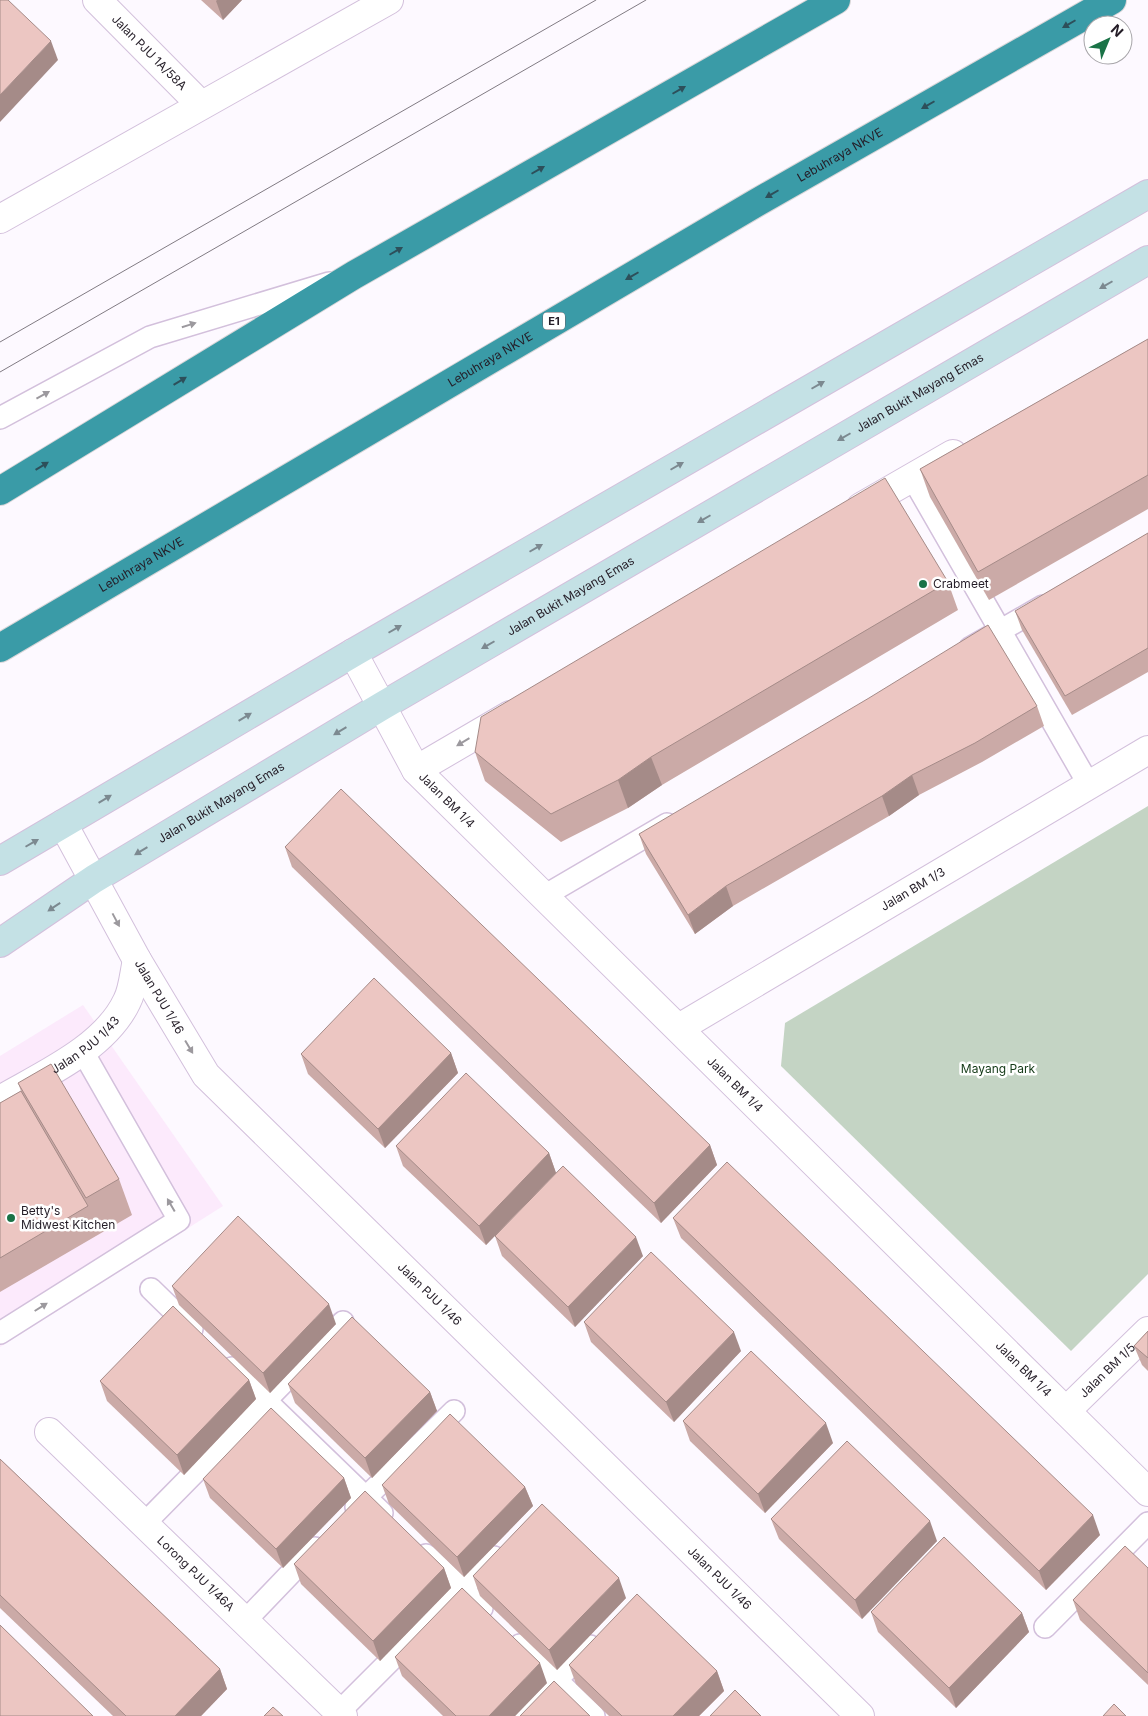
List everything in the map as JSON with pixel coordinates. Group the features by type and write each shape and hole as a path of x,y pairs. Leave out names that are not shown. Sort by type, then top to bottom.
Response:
{"highway":[{"path":"0,491 354,275 836,0"},
{"name":"Lebuhraya NKVE","path":"0,648 756,203 1112,0"}],"main road":[{"path":"0,861 353,653 1148,194"},
{"name":"Jalan Bukit Mayang Emas","path":"0,944 94,879 382,706 1148,260"}],"street":[{"name":"Jalan PJU 1A/58A","path":"96,0 201,105"},
{"path":"0,220 389,0"},
{"path":"843,517 973,443"},
{"name":"Jalan BM 1/4","path":"353,653 416,770 1148,1492"},
{"path":"416,770 527,704"},
{"name":"Jalan BM 1/3","path":"679,1028 1148,750"},
{"name":"Jalan PJU 1/46","path":"63,824 137,960 206,1076 860,1716"},
{"name":"Jalan PJU 1/43","path":"0,1100 82,1052 108,1028 128,1001 137,960"},
{"name":"Jalan BM 1/5","path":"1066,1411 1148,1331"},
{"name":"Lorong PJU 1/46A","path":"49,1432 341,1714"}],"lane":[{"path":"0,418 150,337 354,275"},
{"path":"912,476 1089,785"},
{"path":"957,656 1058,597"},
{"path":"544,896 681,816"},
{"path":"0,1333 179,1220 82,1052"},
{"path":"150,1289 393,1523"},
{"path":"144,1524 343,1322"},
{"path":"245,1621 366,1497 454,1411"},
{"path":"1045,1627 1148,1523"},
{"path":"341,1714 510,1540"},
{"path":"414,1543 594,1716"},
{"path":"521,1716 603,1634"}],"shaded area":[{"path":"83,1005 223,1206 0,1347 0,1056"}],"green space":[{"name":"Mayang Park","path":"1148,806 1148,1274 1071,1351 781,1066 785,1023"}],"building":[{"path":"0,0 8,0 51,41 0,95"},
{"path":"1148,339 1148,475 978,572 920,469"},
{"path":"885,478 948,582 651,757 618,780 551,814 475,752 481,717"},
{"path":"1148,533 1148,648 1065,696 1015,611"},
{"path":"988,625 1037,706 975,743 912,775 882,796 726,886 688,915 639,834"},
{"path":"341,789 710,1145 654,1203 285,847"},
{"path":"374,978 451,1053 378,1129 301,1054"},
{"path":"51,1064 119,1179 86,1198 18,1083"},
{"path":"466,1073 549,1153 479,1226 396,1146"},
{"path":"21,1091 88,1206 0,1258 0,1103"},
{"path":"727,1162 1093,1515 1039,1571 673,1218"},
{"path":"563,1166 636,1237 568,1307 495,1236"},
{"path":"238,1216 329,1304 263,1373 172,1286"},
{"path":"651,1252 734,1332 666,1402 584,1322"},
{"path":"173,1306 249,1380 177,1455 100,1381"},
{"path":"352,1317 430,1392 365,1458 288,1384"},
{"path":"1148,1331 1148,1358 1134,1346"},
{"path":"751,1351 826,1423 758,1494 683,1421"},
{"path":"271,1408 344,1478 276,1549 203,1479"},
{"path":"450,1414 525,1487 457,1557 382,1485"},
{"path":"847,1441 930,1521 855,1600 771,1519"},
{"path":"0,1459 220,1669 175,1716 126,1716 0,1595"},
{"path":"365,1491 444,1568 373,1641 294,1564"},
{"path":"542,1504 619,1578 549,1650 473,1576"},
{"path":"944,1537 1022,1613 949,1688 871,1612"},
{"path":"1125,1546 1148,1568 1148,1673 1073,1600"},
{"path":"462,1588 540,1663 489,1716 456,1716 395,1657"},
{"path":"637,1594 717,1671 673,1716 622,1716 569,1665"},
{"path":"0,1625 93,1716 0,1716"},
{"path":"554,1681 590,1716 520,1716"},
{"path":"735,1690 761,1716 710,1716"},
{"path":"1114,1704 1126,1716 1103,1716"},
{"path":"273,1707 283,1716 264,1716"}],"tram line":[{"path":"0,342 596,0"},
{"path":"0,372 646,0"}],"place":[{"name":"Crabmeet","path":"923,584"},
{"name":"Betty's Midwest Kitchen","path":"11,1218"}]}
